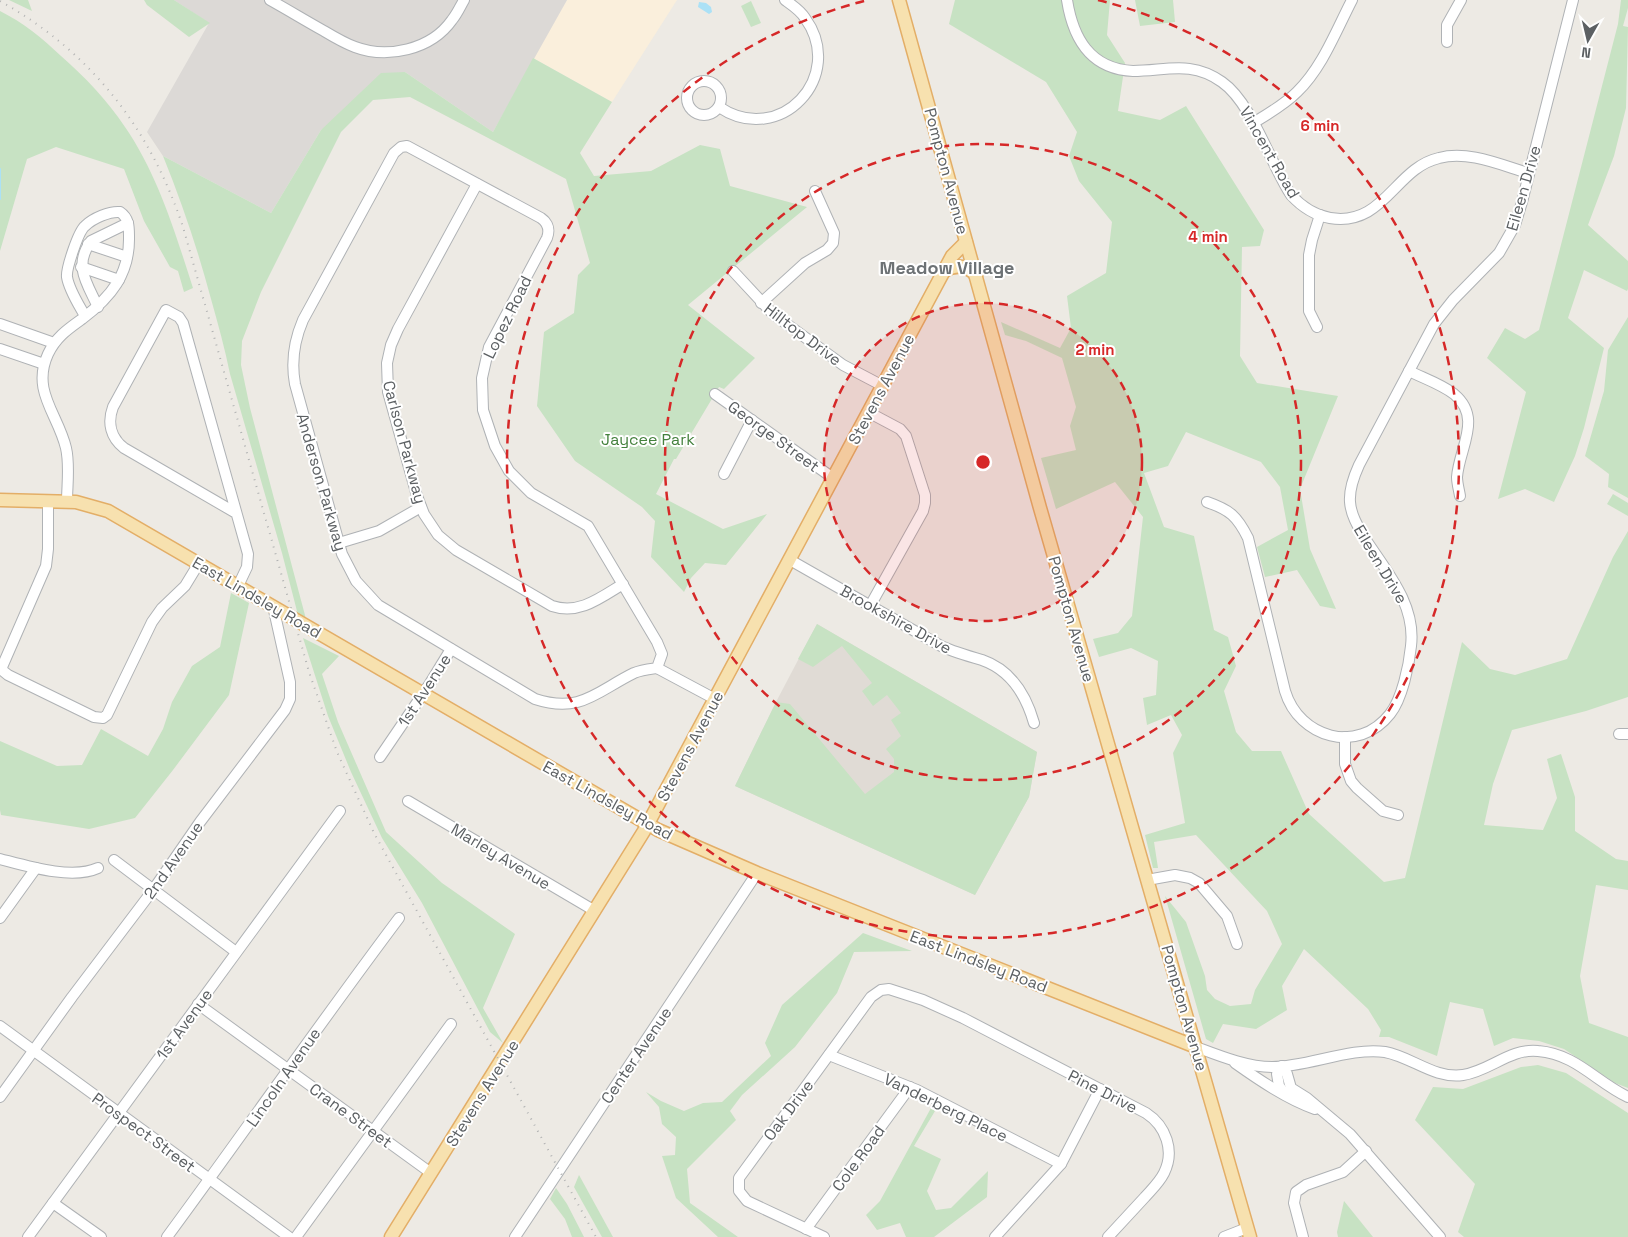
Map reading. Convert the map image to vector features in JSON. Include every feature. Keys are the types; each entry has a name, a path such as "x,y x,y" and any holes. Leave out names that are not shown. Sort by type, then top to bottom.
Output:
{"main road":[{"name":"Pompton Avenue","path":"900,0 1048,536 1248,1232"},
{"name":"Stevens Avenue","path":"391,1237 648,824 952,256 966,242"},
{"path":"944,271 960,266 967,268 976,275"},
{"name":"East Lindsley Road","path":"0,500 67,502 91,506 108,512 648,824 757,873 1196,1047"}],"street":[{"path":"270,0 348,44 367,51 382,52 406,50 429,40 452,20 464,0"},
{"path":"719,106 739,117 766,119 780,115 792,108 806,94 816,69 818,55 816,40 806,18 785,0"},
{"name":"Vincent Road","path":"1067,0 1074,31 1086,49 1097,59 1110,66 1124,70 1184,68 1208,74 1223,82 1235,94 1253,123 1291,195 1301,205 1320,215 1340,219 1366,213 1383,201 1417,167 1438,158 1451,156 1466,157 1528,173"},
{"path":"1253,123 1284,103 1310,78 1352,0"},
{"path":"1447,42 1447,25 1461,0"},
{"name":"Eileen Drive","path":"1208,502 1225,508 1240,524 1248,538 1285,691 1293,710 1300,719 1315,730 1326,735 1344,737 1357,735 1369,731 1380,724 1389,715 1398,699 1410,653 1412,630 1406,605 1398,588 1358,527 1353,515 1350,503 1352,484 1356,471 1432,328 1443,311 1489,264 1505,244 1518,218 1573,0"},
{"name":"Anderson Parkway","path":"477,184 410,147 401,147 395,150 299,329 293,357 295,384 338,543 350,573 370,598 386,611 529,696 556,704 570,704 596,696 636,672 657,668"},
{"name":"Carlson Parkway","path":"477,184 398,329 389,354 388,392 421,507 438,535 456,550 552,606 568,610 580,608 623,584"},
{"name":"Lopez Road","path":"477,184 543,220 547,225 548,232 547,238 493,338 485,357 482,378 483,410 495,446 509,471 523,486 588,526 657,642 662,654 657,668"},
{"path":"761,303 804,263 827,250 833,243 834,233 815,191"},
{"path":"67,502 67,451 45,396 43,383 44,364 54,343 64,332 98,307 108,297 119,280 127,257 129,241 128,223 120,212 111,212 86,224 81,230 67,274 69,283 85,316"},
{"path":"1317,327 1309,310 1309,255 1320,215"},
{"path":"98,307 81,267 88,244 94,238 128,223"},
{"path":"88,244 127,257"},
{"path":"81,267 119,280"},
{"name":"Hilltop Drive","path":"733,271 773,314 843,364 883,386"},
{"path":"236,513 124,448 112,434 110,423 113,407 166,310 179,317 183,323 236,513 248,559 247,567 238,586"},
{"path":"0,324 54,343"},
{"path":"0,349 44,364"},
{"path":"1409,371 1449,390 1465,408 1468,425 1457,477 1460,496"},
{"name":"George Street","path":"715,394 833,478"},
{"path":"868,412 900,429 906,436 926,499 923,510 870,606"},
{"path":"724,474 752,420"},
{"path":"48,501 46,566 2,667 8,675 94,717 103,718 107,715 157,615 186,586 199,563"},
{"path":"338,543 379,531 421,507"},
{"name":"Brookshire Drive","path":"790,560 941,646 982,660 998,668 1012,680 1023,694 1034,724"},
{"name":"2nd Avenue","path":"0,1097 72,997 153,890 200,822 285,710 290,699 290,682 273,606"},
{"name":"1st Avenue","path":"380,757 451,649"},
{"path":"657,668 715,700"},
{"path":"1344,737 1345,764 1351,781 1356,788 1383,811 1398,815"},
{"name":"Marley Avenue","path":"408,801 595,911"},
{"name":"1st Avenue","path":"28,1237 340,811"},
{"path":"0,859 36,868 84,873 98,868"},
{"path":"114,860 236,952"},
{"path":"0,918 36,868"},
{"name":"Center Avenue","path":"514,1237 757,873"},
{"path":"1147,880 1175,875 1190,878 1199,883 1227,916 1236,944"},
{"name":"Lincoln Avenue","path":"167,1237 333,1006 399,918"},
{"name":"Oak Drive","path":"824,1237 747,1201 741,1195 738,1183 740,1174 871,997 878,992 891,989 923,1000"},
{"name":"Pine Drive","path":"923,1000 963,1018 1151,1116 1164,1132 1168,1148 1168,1161 1161,1178 1108,1237"},
{"name":"Crane Street","path":"198,1004 431,1173"},
{"path":"296,1237 451,1024"},
{"name":"Prospect Street","path":"0,1026 289,1237"},
{"path":"1196,1047 1229,1059 1262,1066 1282,1066 1375,1051 1393,1054 1437,1073 1454,1076 1479,1070 1515,1054 1537,1050 1558,1055 1580,1065 1628,1097"},
{"name":"Vanderberg Place","path":"829,1055 910,1087 1061,1164"},
{"path":"1229,1059 1285,1094 1321,1111"},
{"path":"1282,1066 1277,1074 1279,1086 1285,1094"},
{"path":"1282,1066 1287,1074 1291,1088 1307,1098 1342,1126 1440,1237"},
{"name":"Cole Road","path":"806,1229 910,1087"},
{"path":"995,1237 1061,1164 1100,1089"},
{"path":"1303,1237 1294,1203 1296,1192 1306,1185 1343,1172 1366,1152"},
{"path":"53,1203 101,1237"},
{"path":"1224,1237 1248,1232"}],"shaded area":[{"path":"174,0 567,0 493,132 405,72 321,130 271,213 163,156 147,132 209,23"},
{"path":"567,0 677,0 612,102 533,58"},
{"path":"817,624 1037,752 1029,797 975,895 735,786"}],"green space":[{"path":"9,0 28,0 32,11"},
{"path":"144,0 174,0 210,23 189,37 147,5"},
{"path":"955,0 1110,0 1107,35 1125,63 1118,111 1160,120 1186,106 1264,230 1260,246 1242,247 1240,356 1257,383 1338,396 1300,489 1310,549 1336,609 1320,606 1297,570 1265,577 1257,547 1288,530 1280,487 1261,462 1186,432 1168,466 1144,473 1164,527 1194,536 1214,630 1228,637 1236,666 1224,691 1236,732 1252,751 1281,751 1309,814 1384,882 1405,878 1462,642 1490,669 1515,675 1567,659 1613,557 1628,531 1628,697 1586,711 1512,730 1493,784 1484,825 1543,830 1557,798 1547,759 1561,754 1575,797 1575,831 1616,859 1628,861 1628,890 1596,885 1580,976 1589,1023 1628,1037 1628,1088 1615,1083 1564,1049 1539,1041 1513,1038 1494,1046 1483,1009 1450,1002 1437,1056 1389,1037 1379,1037 1381,1030 1368,1009 1304,949 1282,986 1287,1010 1256,1029 1223,1024 1213,1043 1206,1039 1165,896 1186,922 1205,976 1207,990 1215,999 1230,1006 1251,1004 1255,990 1282,944 1267,911 1196,835 1154,842 1158,868 1153,868 1145,835 1185,823 1173,753 1182,735 1171,715 1147,725 1143,698 1156,695 1158,661 1131,648 1099,657 1093,639 1118,633 1132,616 1143,517 1115,482 1056,509 1041,458 1076,450 1070,426 1076,407 1062,358 1026,341 1005,335 1001,322 1060,348 1071,328 1067,296 1106,273 1112,222 1079,181 1069,156 1077,132 1046,82 949,24"},
{"path":"1135,0 1173,0 1175,22 1140,26"},
{"path":"1621,0 1628,0 1628,8 1623,26 1628,27 1626,108 1614,156 1588,225 1628,261 1628,289 1627,291 1584,270 1568,318 1604,348 1575,456 1554,502 1525,489 1498,499 1526,392 1487,358 1505,328 1525,339 1539,330 1618,24"},
{"path":"751,1 761,23 751,27 741,6"},
{"path":"0,11 32,31 70,64 103,98 125,127 137,145 165,205 193,288 184,292 178,271 170,267 144,221 124,169 56,147 27,159 0,251"},
{"name":"Jaycee Park","path":"533,58 612,102 580,153 594,176 651,171 700,145 720,149 730,186 807,207 688,305 755,358 724,389 719,387 676,459 674,459 656,494 723,529 767,514 726,565 705,563 691,578 684,592 651,557 655,521 642,507 575,461 537,406 544,332 574,313 578,275 590,263 566,179 410,97 373,100 341,132 261,292 242,341 241,365 250,408 306,619 298,615 230,374 201,263 163,156 271,213 321,130 381,73 405,72 493,132"},
{"path":"1628,317 1628,498 1608,487 1609,474 1585,456 1604,391 1608,350"},
{"path":"1613,494 1628,503 1628,516 1607,504"},
{"path":"231,593 249,603 229,695 135,818 89,829 1,815 0,741 57,766 82,765 101,729 148,756 163,729 172,702 192,666 220,647"},
{"path":"817,624 1037,752 1029,797 975,895 735,786 776,702 790,704 865,794 894,772 894,759 886,749 901,736 891,720 901,713 887,695 873,706 862,691 872,683 842,646 813,667 798,659"},
{"path":"303,638 339,656 322,674 338,722 386,832 442,883 515,934 483,1008 503,1043 490,1032 422,903 382,838 351,772 328,716"},
{"path":"863,933 912,951 854,952 837,993 795,1047 742,1095 730,1111 736,1120 687,1169 690,1203 738,1237 718,1237 676,1198 662,1156 675,1155 676,1137 662,1124 659,1107 646,1092 684,1111 703,1103 722,1102 771,1056 765,1043 782,1005"},
{"path":"1538,1065 1566,1073 1628,1113 1628,1237 1464,1237 1458,1232 1475,1184 1415,1120 1433,1087 1463,1089 1521,1067"},
{"path":"931,1108 935,1111 914,1146 941,1159 927,1191 936,1210 951,1208 988,1171 987,1197 934,1237 906,1237 900,1223 877,1230 866,1215 880,1201"},
{"path":"579,1175 613,1237 602,1237 574,1187"},
{"path":"556,1188 567,1204 584,1237 572,1237 565,1219 550,1199"},
{"path":"1344,1201 1373,1237 1338,1237 1337,1232"}],"water":[{"path":"699,2 706,3 711,7 712,12 709,14 698,7"}],"waterway":[{"path":"0,169 0,199"}],"railway":[{"path":"0,1 33,21 89,69 135,125 153,157 183,227 309,672 337,752 374,833 596,1237"}],"district":[{"name":"Meadow Village","path":"947,268"}]}
